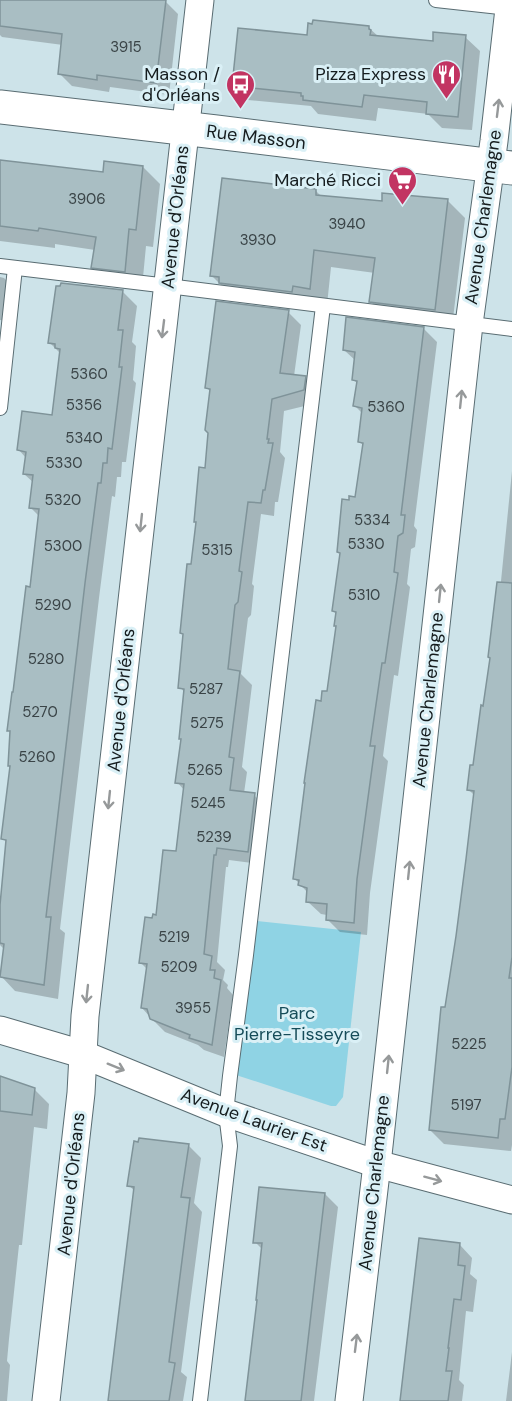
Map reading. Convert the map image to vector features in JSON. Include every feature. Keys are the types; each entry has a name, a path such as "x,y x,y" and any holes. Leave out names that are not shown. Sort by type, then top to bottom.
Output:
{"street":[{"name":"Avenue d'Orléans","path":"46,1401 81,1094 86,1006 200,0"},
{"name":"Avenue Charlemagne","path":"349,1401 469,324 501,167 510,4"},
{"name":"Rue Masson","path":"0,107 501,167"},
{"name":"Avenue Laurier Est","path":"0,1030 82,1054 226,1113 377,1164 512,1200"}],"lane":[{"path":"436,0 510,4"},
{"path":"0,266 512,329"},
{"path":"0,408 15,268"},
{"path":"200,1401 231,1146 226,1113 323,306"}],"green space":[{"name":"Parc Pierre-Tisseyre","path":"257,921 361,932 343,1097 336,1106 236,1075"}],"building":[{"path":"0,0 166,0 156,83 97,75 97,80 58,74 62,34 0,26"},
{"path":"313,20 369,26 370,35 433,41 433,32 466,35 458,117 426,114 427,102 364,95 362,107 303,100 301,93 232,86 238,28 307,35 308,23 312,24"},
{"path":"0,160 103,172 104,161 143,166 136,230 129,229 125,272 91,268 96,237 39,228 38,231 0,226"},
{"path":"222,178 316,189 316,195 382,201 382,193 448,199 435,310 369,302 375,258 314,250 310,289 293,286 292,292 219,283 219,277 210,276"},
{"path":"61,283 123,290 118,330 123,330 119,367 122,367 112,449 108,448 107,463 103,463 101,483 98,483 85,583 46,917 51,917 44,985 0,977 4,944 0,943 0,905 6,840 1,839 10,766 8,766 10,731 7,731 26,586 30,587 39,509 29,508 33,475 23,474 26,452 17,450 22,411 52,415 60,349 55,348 55,344 48,343 56,286 60,286"},
{"path":"216,301 289,310 280,373 306,376 304,390 272,399 267,439 269,439 268,443 273,443 265,490 263,490 261,503 248,502 239,571 242,572 238,602 235,605 228,669 240,671 229,757 234,758 230,790 255,793 248,852 217,848 216,855 214,855 204,954 212,956 210,970 215,970 214,978 221,980 212,1045 189,1038 190,1035 150,1019 147,1009 141,1008 147,964 139,963 145,917 152,918 153,914 156,915 163,850 176,851 184,784 175,783 184,689 178,688 183,634 180,633 187,564 191,564 196,522 194,522 199,467 205,468 208,433 205,430 210,389 205,388"},
{"path":"346,317 424,327 401,515 405,515 403,533 398,536 394,572 398,573 370,746 375,746 357,879 354,923 326,920 327,904 306,902 307,888 298,885 299,880 293,879 316,700 321,701 322,691 327,691 336,626 334,626 336,612 332,611 340,553 337,552 342,499 349,500 349,496 355,497 363,443 358,442 362,408 353,406 357,381 352,380 355,352 343,350"},
{"path":"497,582 512,583 512,957 509,978 512,978 512,1067 505,1119 500,1119 498,1138 429,1130 441,1007 445,1007 456,936 474,791 467,790 470,765 473,765 481,705 483,706"},
{"path":"0,1076 35,1088 32,1115 0,1111"},
{"path":"139,1138 189,1144 181,1197 190,1198 169,1362 175,1363 169,1401 108,1401 134,1187 127,1186 134,1141 138,1142"},
{"path":"259,1187 325,1193 301,1401 245,1401 262,1243 253,1243"},
{"path":"419,1238 460,1243 458,1265 465,1266 461,1300 454,1299 446,1371 452,1371 448,1401 400,1401"}],"place":[{"name":"Pizza Express","path":"447,100"},
{"name":"Masson / d'Orléans","path":"241,110"},
{"name":"Marché Ricci","path":"402,206"}]}
